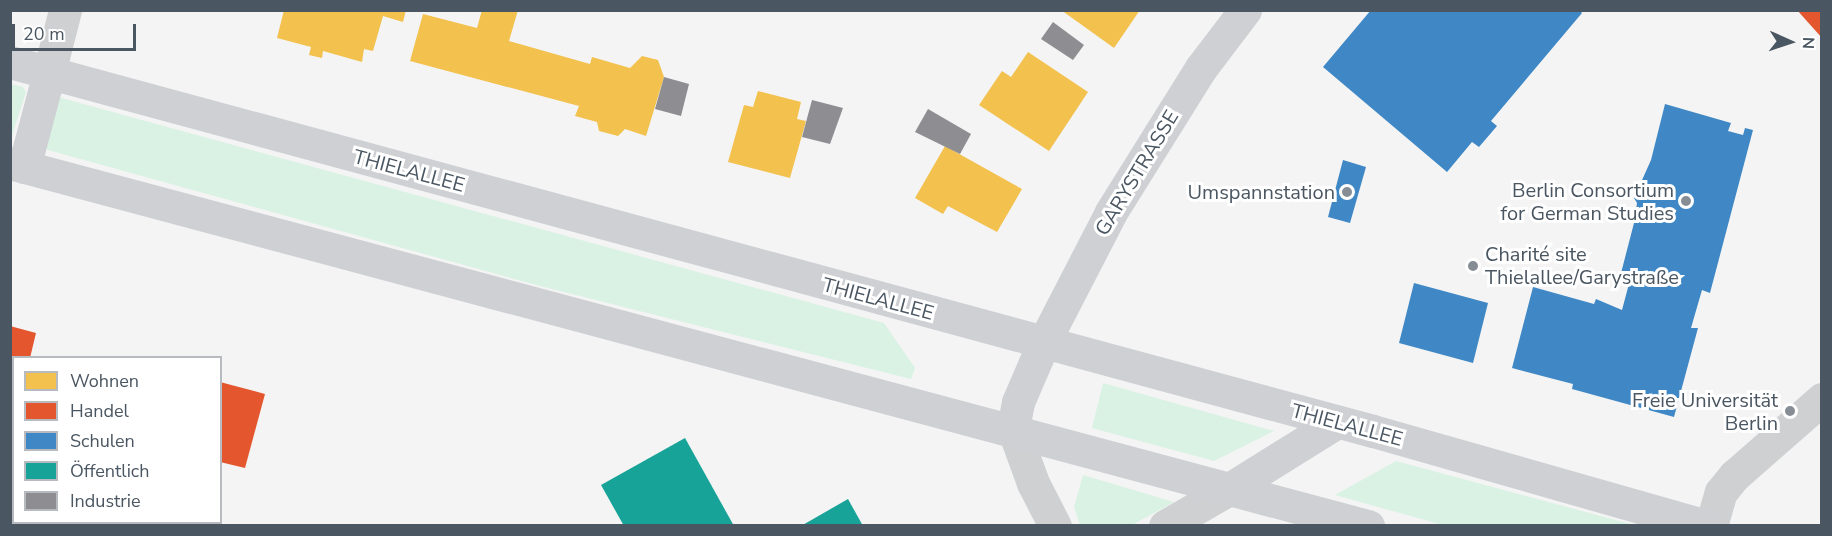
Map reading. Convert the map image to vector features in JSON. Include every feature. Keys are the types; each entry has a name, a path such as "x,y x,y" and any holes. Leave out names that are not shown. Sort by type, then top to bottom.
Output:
{"main road":[{"name":"GARYSTRASSE","path":"1013,428 1018,402 1043,344 1111,212 1201,68 1245,10"},
{"name":"THIELALLEE","path":"10,62 1709,525"},
{"path":"49,73 17,165 1013,428 1368,525"},
{"path":"1231,488 1337,422"}],"street":[{"path":"49,73 65,10"},
{"path":"1709,525 1720,492 1734,476 1821,399"},
{"path":"1013,428 1033,483 1055,525"},
{"path":"1165,525 1231,488"}],"green space":[{"path":"11,84 23,87 26,92 11,139"},
{"path":"58,97 884,323 915,368 911,379 540,286 48,150 44,147"},
{"path":"1103,383 1274,431 1214,461 1092,428"},
{"path":"1396,461 1634,525 1443,525 1335,495"},
{"path":"1083,475 1174,502 1132,525 1080,525 1074,507"}],"building: Wohnen":[{"path":"284,10 406,10 403,22 383,16 373,51 364,49 362,62 323,51 322,58 309,55 311,47 277,38"},
{"path":"482,10 518,10 509,41 590,64 592,57 630,68 642,56 658,60 664,77 646,136 625,129 618,136 599,131 597,122 575,116 579,106 410,61 423,14 477,28"},
{"path":"1061,10 1140,10 1114,48"},
{"path":"1028,52 1088,92 1049,151 979,105 1002,71 1011,77"},
{"path":"758,91 801,102 797,119 806,121 790,178 728,162 744,105 753,107"},
{"path":"945,146 1022,189 997,232 948,206 943,214 915,198"}],"building: Handel":[{"path":"1797,10 1822,10 1822,38"},
{"path":"10,326 36,333 30,356 12,356 12,366"},
{"path":"222,383 265,394 245,468 222,462"}],"building: Schulen":[{"path":"1371,10 1579,10 1582,13 1491,121 1497,126 1479,147 1472,142 1447,172 1323,67"},
{"path":"1665,104 1731,123 1728,131 1743,135 1745,128 1753,130 1710,293 1702,290 1691,328 1698,328 1674,417 1572,389 1573,384 1512,368 1533,287 1594,304 1596,299 1622,310 1630,280 1620,277 1634,223 1637,203 1634,198 1651,160"},
{"name":"Umspannstation","path":"1343,160 1366,167 1350,223 1328,217"},
{"path":"1414,283 1488,303 1473,363 1399,343"}],"building: Öffentlich":[{"path":"685,438 734,526 624,526 601,485"},
{"path":"848,499 863,526 801,526"}],"building: Industrie":[{"path":"1053,22 1084,45 1073,60 1041,39"},
{"path":"664,77 689,84 681,116 655,109"},
{"path":"812,100 843,108 830,144 802,137"},
{"path":"928,109 971,134 960,154 915,132"}],"place":[{"name":"Umspannstation","path":"1347,192"},
{"name":"Berlin Consortium for German Studies","path":"1686,201"},
{"name":"Charité site Thielallee/Garystraße","path":"1473,266"},
{"name":"Freie Universität Berlin","path":"1790,411"}]}
